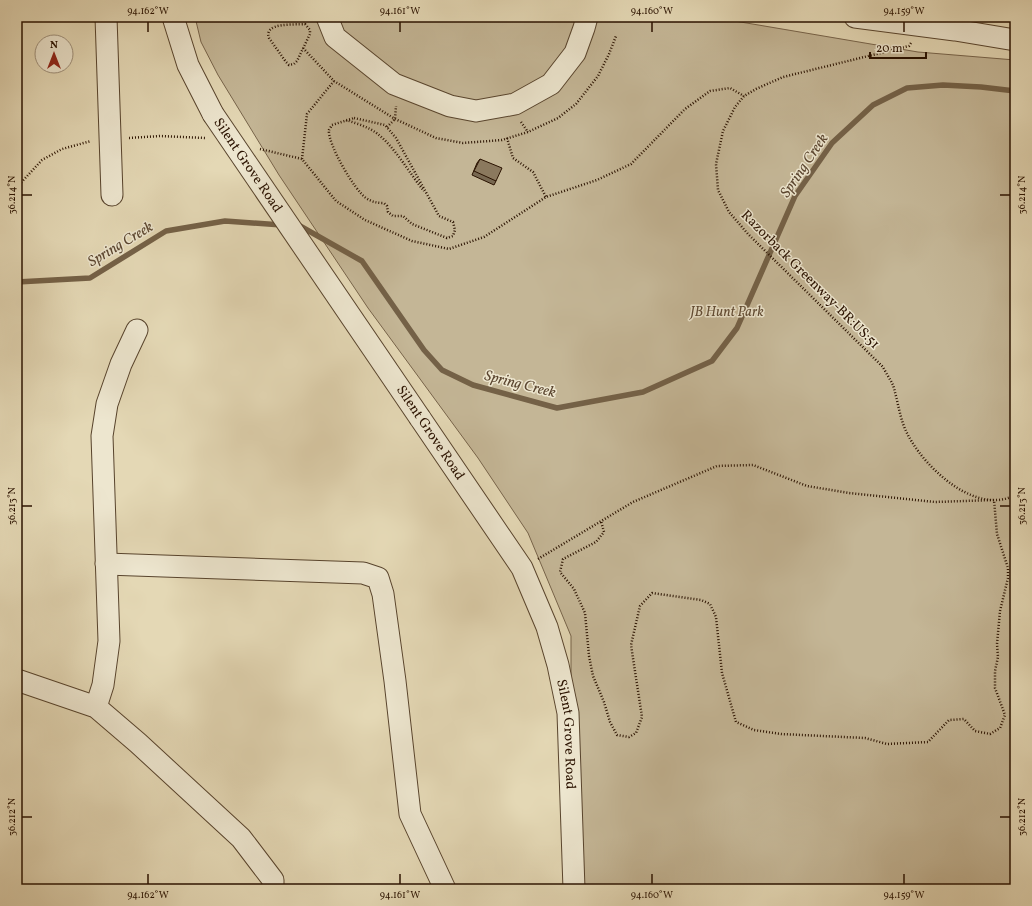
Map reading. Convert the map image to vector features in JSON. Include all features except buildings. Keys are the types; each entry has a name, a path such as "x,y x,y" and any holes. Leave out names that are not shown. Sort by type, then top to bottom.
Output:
{"street":[{"path":"106,17 112,195"},
{"name":"Silent Grove Road","path":"173,17 188,65 213,114 522,568 547,627 558,664 568,713 574,889"},
{"path":"327,17 335,37 394,84 450,106 476,111 515,104 551,84 575,53 587,17"},
{"path":"856,17 955,30 1015,40"},
{"path":"96,708 103,685 109,641 102,436 107,404 121,364 137,330"},
{"path":"106,564 363,573 378,578 383,594 395,681 410,814 445,889"},
{"path":"17,680 96,708 138,743 241,838 273,880 273,889"}],"path":[{"path":"301,24 308,26 310,34 297,61 294,64 289,65 267,35 268,30 271,27 301,24"},
{"name":"Razorback Greenway-BR:US:51","path":"912,42 909,46 783,77 744,96 735,107 723,131 716,164 718,190 729,212 748,234 883,367 892,384 907,434 925,461 948,482 968,494 994,500 1009,498 1015,494"},
{"path":"302,159 307,114 334,81"},
{"path":"260,148 302,159 336,201 366,220 412,241 449,249 484,237 546,197 597,180 631,164 684,108 710,91 730,88 744,96"},
{"path":"354,118 385,125 387,128 396,138 439,216 453,222 455,230 453,236 447,238 412,224 403,216 393,216 388,212 387,206 384,203 376,203 365,197 348,177 330,140 329,130 332,125 354,118"},
{"path":"387,128 395,119"},
{"path":"346,120 375,132 390,146 427,195"},
{"path":"17,188 42,160 62,149 90,142 160,136 209,138"},
{"path":"507,138 513,158 533,172 546,197"},
{"path":"522,568 601,521 633,502 717,466 753,465 808,486 849,493 934,502 994,500 997,534 1008,568 1008,578 1000,611 996,644 998,657 996,688 1005,715 1000,728 990,734 975,731 964,719 949,720 928,742 909,744 887,744 865,738 780,734 754,730 736,722 722,673 716,617 710,604 701,600 652,593 640,606 631,645 642,717 636,733 629,737 617,735 610,722 604,702 593,676 589,656 585,613 574,589 560,572 563,559 596,542 604,532 601,521"}],"green space":[{"name":"JB Hunt Park","path":"195,17 711,17 918,52 1015,60 1015,889 573,889 571,811 571,636 528,533 478,458 368,308 279,175 218,75 201,42"}],"waterway":[{"name":"Spring Creek","path":"296,226 300,226 362,261 424,350 442,370 473,385 557,408 643,392 712,361 737,328 795,196 832,143 873,105 907,88 943,85 1015,91"},
{"name":"Spring Creek","path":"17,282 90,278 166,231 225,221 282,225"}]}
